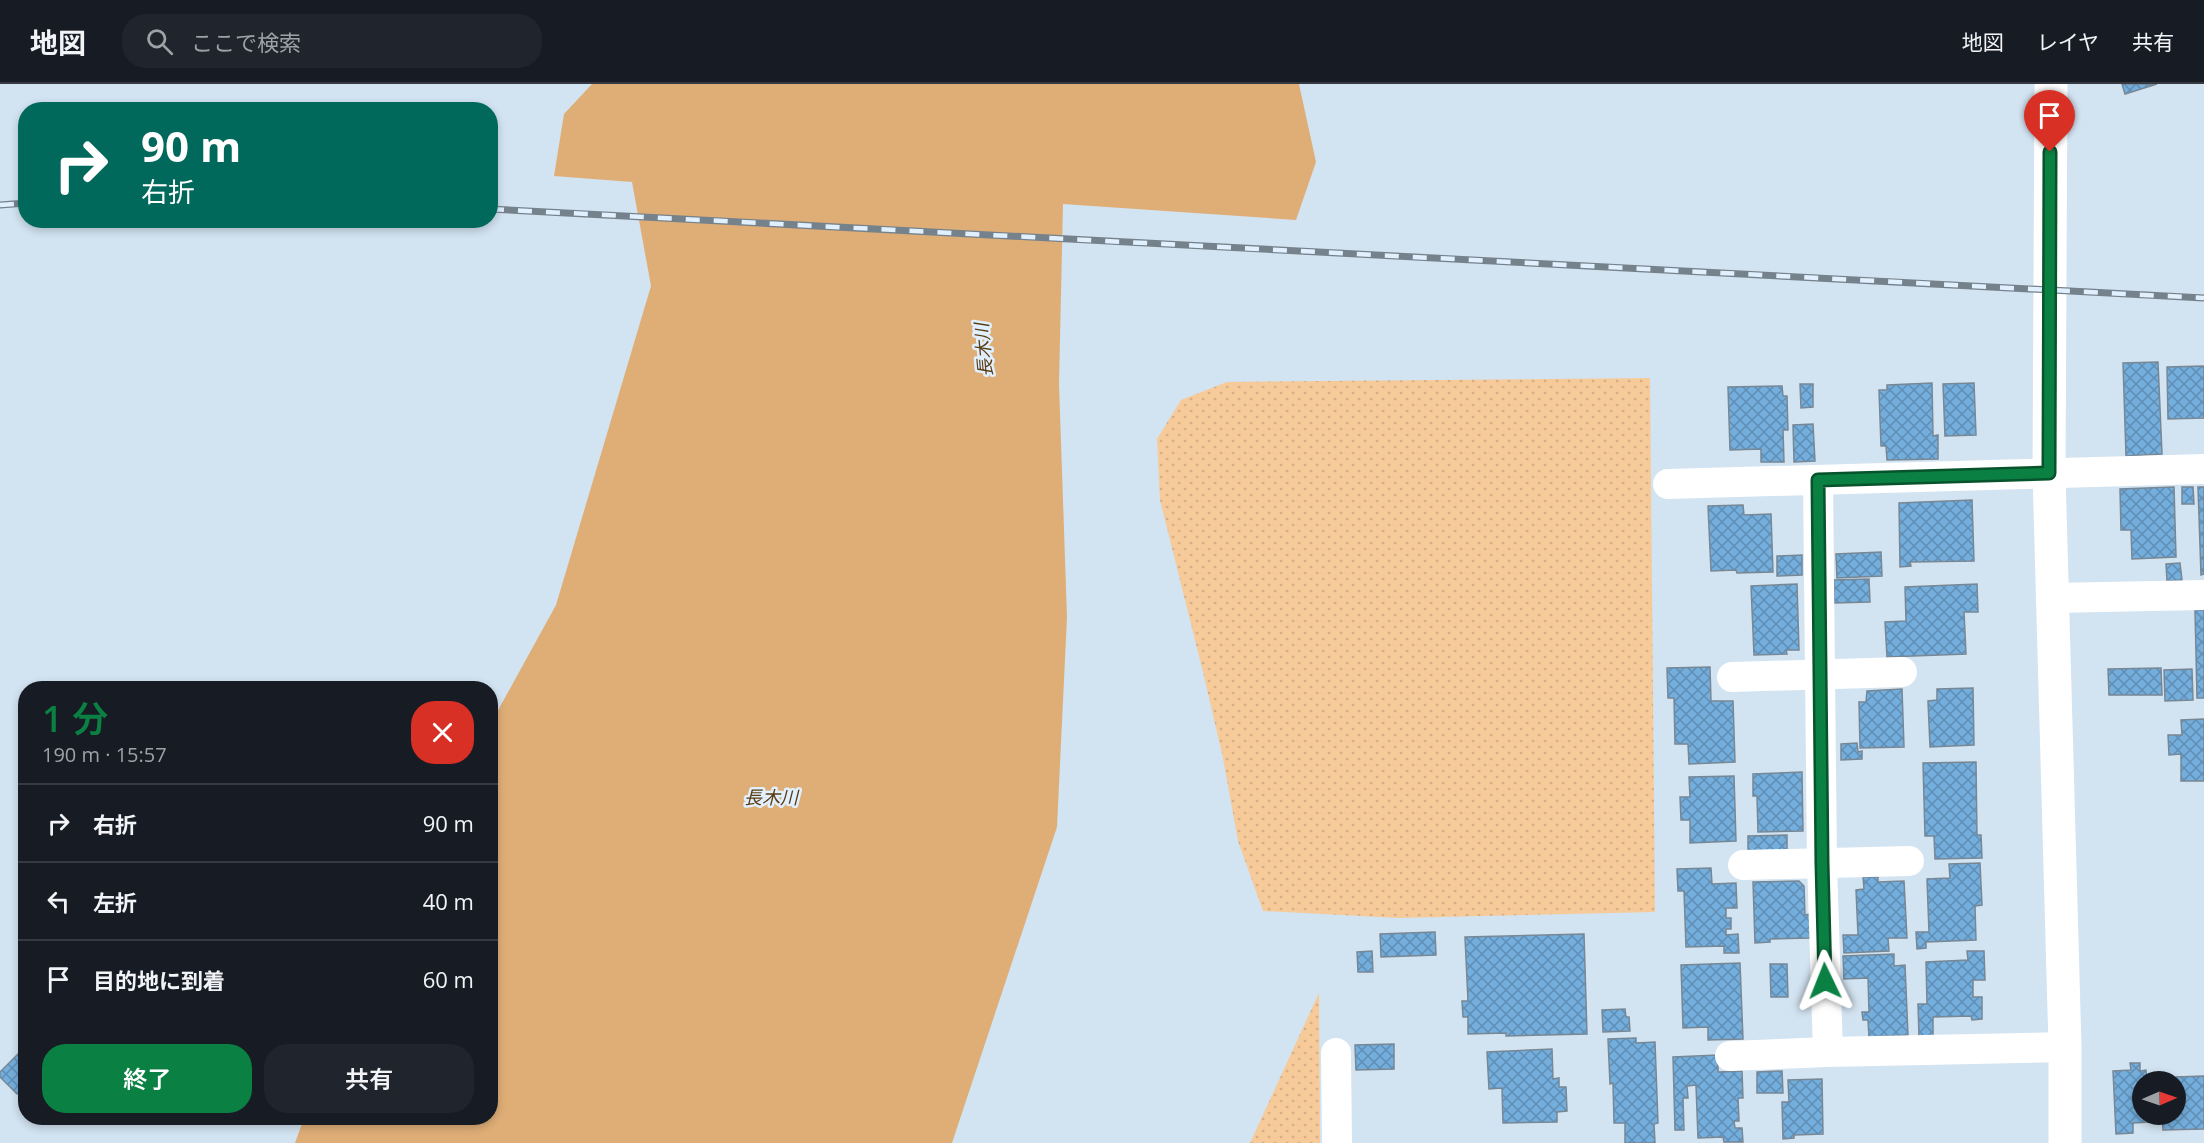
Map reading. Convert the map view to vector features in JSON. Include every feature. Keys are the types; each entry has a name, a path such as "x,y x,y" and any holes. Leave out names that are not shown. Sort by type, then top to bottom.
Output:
{"street":[{"path":"2051,84 2049,473 2065,1047 2065,1143"},
{"path":"1668,484 2204,469"},
{"path":"1818,480 1822,863 1828,1052"},
{"path":"2053,597 2204,595"},
{"path":"1732,677 1902,672"},
{"path":"1743,865 1909,861"},
{"path":"1730,1056 2065,1047"},
{"path":"1336,1053 1337,1143"}],"shaded area":[{"path":"1650,378 1655,912 1399,918 1263,911 1238,841 1223,758 1160,500 1157,439 1181,400 1227,382"},
{"path":"1319,993 1320,1143 1250,1143"}],"water":[{"name":"長木川","path":"592,84 1299,84 1316,162 1296,220 1063,204 1059,384 1067,617 1057,827 952,1143 295,1143 301,1125 498,1125 498,710 556,605 651,286 632,182 554,176 564,114"}],"building":[{"path":"2122,84 2157,84 2125,94"},
{"path":"2158,362 2162,454 2126,456 2123,363"},
{"path":"2204,366 2204,418 2168,419 2167,367"},
{"path":"1932,383 1933,436 1938,435 1938,459 1887,460 1886,446 1881,446 1879,390 1887,390 1887,385"},
{"path":"1974,383 1976,435 1945,436 1943,384"},
{"path":"1800,384 1813,384 1813,407 1801,408"},
{"path":"1782,386 1783,396 1787,396 1788,430 1783,430 1784,462 1761,462 1761,449 1730,450 1728,387"},
{"path":"1813,424 1815,461 1794,462 1793,425"},
{"path":"2174,487 2176,557 2132,559 2131,530 2121,530 2120,489"},
{"path":"2182,487 2193,487 2194,504 2182,504"},
{"path":"2198,487 2204,487 2204,574 2201,575"},
{"path":"1972,500 1974,561 1910,562 1911,566 1900,567 1899,503"},
{"path":"1743,505 1744,515 1771,514 1773,572 1711,571 1708,506"},
{"path":"1881,552 1882,576 1837,578 1836,554"},
{"path":"1802,555 1802,575 1777,576 1777,556"},
{"path":"2180,563 2182,580 2167,581 2166,564"},
{"path":"1869,579 1870,602 1834,603 1834,580"},
{"path":"1797,584 1799,650 1786,650 1787,654 1754,655 1751,586"},
{"path":"1977,584 1978,612 1964,612 1966,654 1887,657 1885,622 1906,621 1905,587"},
{"path":"2195,610 2204,610 2204,698 2197,698"},
{"path":"1710,667 1711,701 1733,701 1735,762 1689,764 1688,744 1675,744 1674,698 1668,698 1667,668"},
{"path":"2161,668 2162,695 2109,695 2108,669"},
{"path":"2192,669 2193,700 2165,701 2164,670"},
{"path":"1973,688 1974,745 1930,747 1928,701 1937,700 1937,689"},
{"path":"1902,689 1904,747 1860,748 1859,702 1866,702 1867,691"},
{"path":"2204,719 2204,781 2181,781 2181,754 2169,755 2168,735 2182,735 2181,720"},
{"path":"1857,743 1858,752 1862,751 1862,759 1841,760 1841,744"},
{"path":"1976,762 1977,835 1981,835 1982,858 1935,859 1934,836 1925,836 1923,763"},
{"path":"1802,772 1803,831 1758,832 1757,796 1753,796 1753,774"},
{"path":"1734,776 1736,841 1690,843 1690,820 1681,820 1680,797 1690,797 1689,777"},
{"path":"1787,835 1787,851 1748,852 1748,836"},
{"path":"1980,863 1982,905 1975,906 1976,940 1926,942 1926,948 1917,949 1916,932 1929,932 1927,879 1950,878 1949,864"},
{"path":"1711,868 1712,884 1736,883 1737,908 1726,908 1726,918 1731,918 1731,929 1726,929 1726,935 1738,934 1739,953 1724,953 1724,946 1686,947 1684,891 1678,891 1677,869"},
{"path":"1863,877 1878,877 1878,882 1904,881 1907,938 1888,938 1889,951 1844,953 1843,935 1858,935 1856,890 1864,889"},
{"path":"1799,881 1804,886 1805,915 1810,914 1810,938 1770,939 1770,942 1755,943 1753,882"},
{"path":"1435,932 1436,955 1381,957 1380,934"},
{"path":"1584,934 1587,1034 1506,1036 1506,1033 1468,1034 1468,1017 1463,1017 1462,1001 1468,1001 1465,937"},
{"path":"1372,951 1373,972 1358,972 1357,952"},
{"path":"1967,951 1984,951 1985,980 1973,980 1973,997 1982,997 1982,1019 1972,1020 1971,1016 1933,1017 1933,1036 1919,1036 1918,1004 1927,1004 1926,962 1968,960"},
{"path":"1894,954 1894,966 1905,965 1908,1035 1869,1037 1868,1020 1863,1020 1862,1012 1869,1012 1868,978 1844,979 1843,956"},
{"path":"1740,963 1743,1039 1708,1040 1708,1027 1683,1028 1681,965"},
{"path":"1770,964 1787,964 1788,997 1771,997"},
{"path":"1625,1009 1626,1017 1629,1017 1630,1031 1603,1032 1602,1010"},
{"path":"1636,1038 1636,1043 1655,1042 1658,1123 1654,1124 1655,1143 1625,1143 1625,1123 1614,1123 1613,1083 1610,1084 1608,1039"},
{"path":"1394,1044 1394,1069 1356,1070 1355,1045"},
{"path":"1552,1049 1553,1079 1559,1078 1559,1087 1566,1087 1567,1111 1557,1112 1557,1122 1503,1123 1502,1088 1489,1089 1487,1052"},
{"path":"18,1054 17,1094 0,1077 0,1072"},
{"path":"1718,1055 1718,1072 1742,1071 1743,1098 1738,1098 1739,1121 1734,1121 1735,1128 1742,1128 1743,1142 1724,1142 1723,1137 1698,1138 1696,1085 1687,1086 1688,1098 1683,1098 1684,1130 1675,1130 1673,1057"},
{"path":"2130,1063 2140,1063 2140,1071 2132,1071 2133,1133 2116,1134 2113,1071 2131,1070"},
{"path":"1782,1071 1783,1093 1757,1093 1757,1072"},
{"path":"2204,1076 2204,1129 2163,1130 2163,1125 2186,1125 2186,1077"},
{"path":"1822,1079 1823,1134 1794,1135 1794,1138 1783,1139 1782,1102 1789,1102 1788,1080"}],"railway":[{"path":"0,205 18,204"},
{"path":"498,209 2204,298"}],"route":[{"path":"1825,981 1818,480 2049,473 2050,152"}]}
